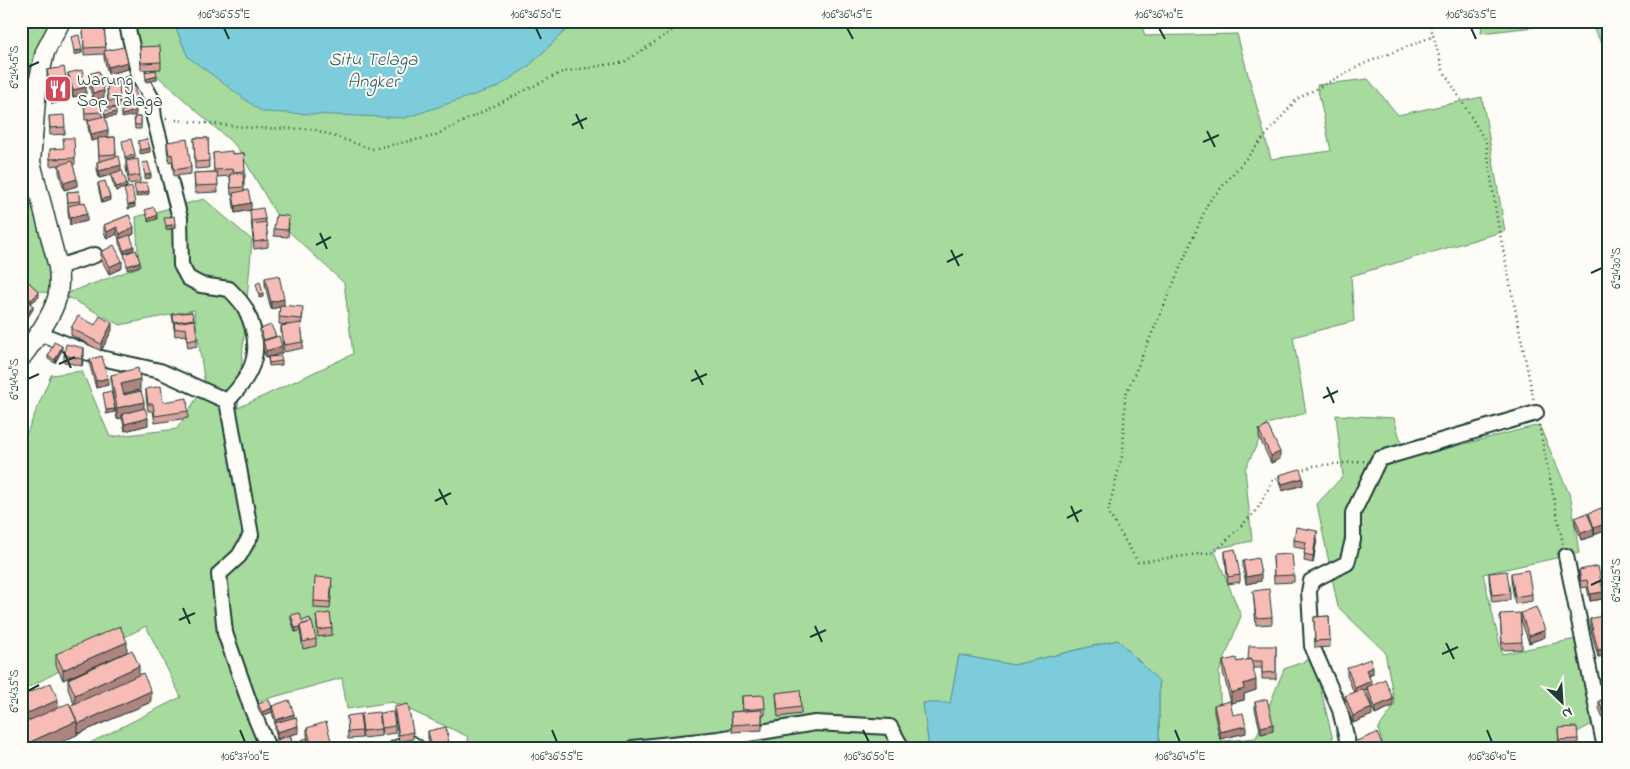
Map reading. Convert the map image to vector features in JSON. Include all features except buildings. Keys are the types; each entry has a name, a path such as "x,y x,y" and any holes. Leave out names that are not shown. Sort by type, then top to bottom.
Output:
{"street":[{"path":"21,358 39,333 57,300 59,284 58,267 31,162 37,88 45,52 61,21"},
{"path":"126,21 139,76 152,99 154,118 180,218 181,265 188,278 201,285 230,289 246,309 256,338 254,365 241,388 228,401"},
{"path":"58,267 95,254"},
{"path":"39,333 101,358 160,370 228,401"},
{"path":"228,401 251,535 239,556 219,574 225,633 251,707 268,748"},
{"path":"1349,748 1340,710 1312,646 1308,592 1311,581 1347,563 1353,540 1353,513 1379,459 1536,413"},
{"path":"1566,556 1605,748"},
{"path":"633,748 718,739 815,723 890,727 902,748"},
{"path":"396,748 412,743 418,748"}],"path":[{"path":"154,118 254,128 313,129 372,149 434,136 562,72 624,62 686,21"},
{"path":"1429,21 1443,70 1486,142 1497,219 1566,556"},
{"path":"1289,475 1273,480 1257,510 1215,552 1138,562 1108,512 1123,452 1125,396 1208,203 1297,99 1362,64 1434,36"},
{"path":"1297,472 1314,466 1379,459"}],"green space":[{"path":"21,21 55,21 32,161 65,294 139,267 136,217 204,199 252,240 238,408 353,354 344,283 283,226 237,147 144,64 132,21 173,21 188,57 529,66 575,21 1140,21 1145,36 1237,34 1271,159 1331,151 1317,85 1368,79 1398,115 1482,97 1505,231 1351,276 1354,321 1293,337 1306,413 1267,424 1245,469 1252,541 1214,549 1241,616 1219,673 1222,741 1256,738 1284,669 1313,658 1335,748 1159,748 1159,681 1118,640 1014,665 959,655 950,704 923,703 929,748 470,748 467,736 392,702 347,709 342,678 252,703 264,748 80,748 181,697 146,626 21,691 21,639 23,638 21,635 21,447 51,375 82,371 110,437 177,429 205,385 194,310 120,325 64,295 21,289"},
{"path":"1482,21 1588,21 1481,33"},
{"path":"1589,21 1609,21 1609,56"},
{"path":"1336,415 1394,418 1406,459 1539,425 1571,498 1579,553 1483,574 1502,654 1581,638 1596,722 1547,748 1384,748 1378,729 1395,705 1385,652 1338,607 1317,504 1343,476"}],"water":[{"name":"Situ Telaga Angker","path":"173,21 575,21 529,66 498,87 405,118 262,112 188,57"},
{"path":"1118,640 1159,681 1159,748 929,748 923,703 950,703 959,655 1014,665"}],"place":[{"name":"Warung Sop Talaga","path":"58,89"}]}
